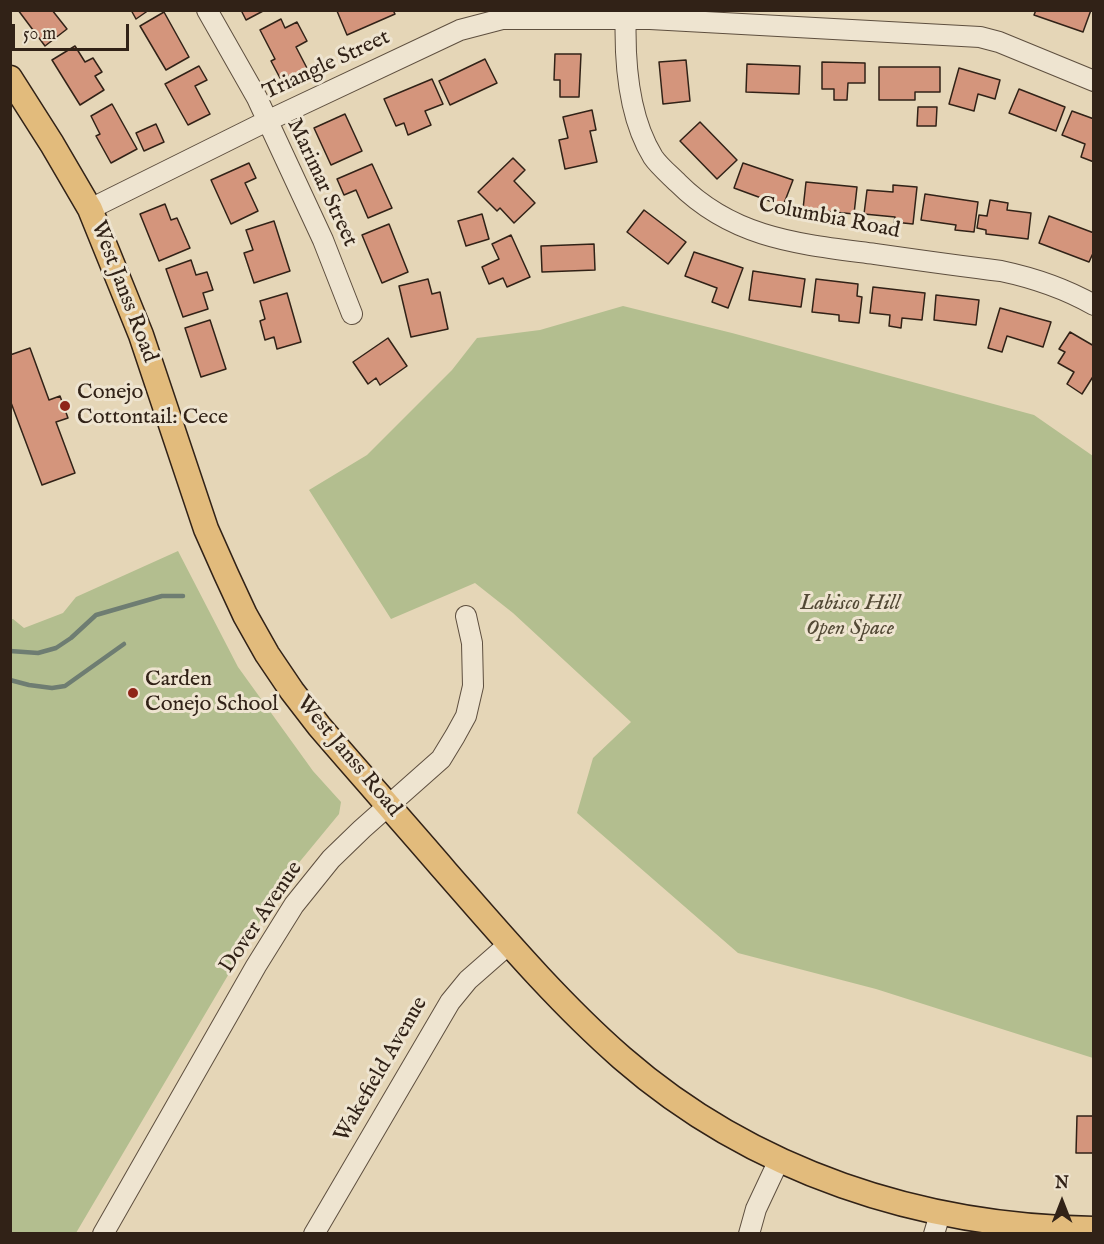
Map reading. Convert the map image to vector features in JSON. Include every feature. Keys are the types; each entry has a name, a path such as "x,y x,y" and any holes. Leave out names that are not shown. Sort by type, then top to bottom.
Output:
{"main road":[{"name":"West Janss Road","path":"10,78 90,209 141,335 206,529 245,615 292,691 319,726 509,944 584,1023 623,1059 720,1129 779,1160 937,1224 1094,1229"}],"street":[{"name":"Marimar Street","path":"207,10 257,98 323,240 352,314"},
{"name":"Triangle Street","path":"90,209 267,121 460,30 502,19 626,14 980,37 999,42 1094,81"},
{"name":"Columbia Road","path":"626,14 627,70 633,109 643,135 653,158 691,196 711,211 736,225 779,239 1001,271 1028,277 1065,289 1094,305"},
{"name":"Dover Avenue","path":"103,1233 256,966 294,905 331,859 362,828 441,759 466,716 473,687 472,643 466,616"},
{"name":"Wakefield Avenue","path":"314,1233 450,1002 468,980 509,944"},
{"path":"749,1233 756,1209 779,1160"}],"green space":[{"name":"Labisco Hill Open Space","path":"623,306 732,333 1034,415 1093,456 1093,1058 876,989 738,953 577,813 593,758 631,722 513,613 475,583 391,619 309,490 367,455 452,370 477,338 540,330"},
{"name":"Carden Conejo School","path":"178,551 238,667 313,771 341,802 339,814 283,882 76,1233 11,1233 11,619 24,628 63,613 76,597"}],"building":[{"path":"18,10 52,10 67,29 45,46"},
{"path":"131,10 149,10 136,19"},
{"path":"241,10 265,10 246,20"},
{"path":"393,10 395,14 347,35 337,11"},
{"path":"1036,10 1091,10 1083,32 1034,15"},
{"path":"164,12 189,57 166,70 140,26"},
{"path":"281,19 285,28 297,22 307,41 296,47 309,72 291,82 287,74 280,78 271,61 275,59 260,30"},
{"path":"75,46 85,62 93,58 102,72 95,76 104,90 80,105 52,60"},
{"path":"555,54 581,54 579,97 560,97 560,80 554,80"},
{"path":"485,59 497,83 450,105 439,81"},
{"path":"686,60 690,101 663,104 659,62"},
{"path":"822,62 865,63 865,83 848,83 847,100 834,100 834,89 822,89"},
{"path":"747,64 800,66 799,94 746,92"},
{"path":"199,66 207,80 195,86 210,114 188,125 165,84"},
{"path":"879,67 940,67 940,92 915,92 915,100 879,100"},
{"path":"959,68 1000,80 995,99 978,94 974,111 949,104"},
{"path":"432,79 443,104 425,111 431,125 408,135 404,123 396,126 384,99"},
{"path":"1019,89 1065,107 1056,131 1009,113"},
{"path":"112,104 137,149 111,163 96,136 100,134 91,116"},
{"path":"918,107 937,107 936,126 917,126"},
{"path":"592,110 596,130 590,131 597,162 565,169 559,140 568,138 563,117"},
{"path":"1072,111 1094,119 1094,162 1081,157 1085,144 1062,135"},
{"path":"345,114 362,151 331,165 314,128"},
{"path":"700,122 737,160 717,179 680,141"},
{"path":"156,124 164,142 144,151 136,133"},
{"path":"513,158 525,170 514,181 535,203 514,223 500,208 497,211 478,192"},
{"path":"249,163 256,178 245,183 258,211 231,224 211,180"},
{"path":"743,163 793,180 783,206 734,188"},
{"path":"372,164 392,208 368,218 356,190 344,195 337,179"},
{"path":"806,182 857,187 854,214 803,209"},
{"path":"893,185 917,187 913,224 894,222 895,217 864,214 867,190 893,192"},
{"path":"925,194 978,202 974,232 955,230 956,225 921,220"},
{"path":"990,200 1008,203 1007,210 1031,213 1028,239 986,234 986,230 977,228 979,215 987,216"},
{"path":"165,204 171,220 177,218 190,248 159,261 140,214"},
{"path":"644,210 686,242 668,264 627,232"},
{"path":"482,214 489,239 466,246 458,221"},
{"path":"1049,216 1094,233 1094,251 1089,262 1039,243"},
{"path":"274,221 290,271 254,283 244,253 253,250 246,230"},
{"path":"389,224 408,272 382,283 362,235"},
{"path":"511,235 530,277 507,287 503,278 489,284 482,267 499,259 492,244"},
{"path":"594,244 595,270 542,272 541,246"},
{"path":"694,252 743,268 728,308 712,302 717,288 685,276"},
{"path":"191,260 196,275 207,272 213,290 203,293 208,309 183,317 166,269"},
{"path":"753,271 805,279 801,307 749,300"},
{"path":"428,279 432,294 440,292 448,329 411,337 399,286"},
{"path":"816,279 858,284 857,296 862,297 859,323 839,321 839,315 812,312"},
{"path":"873,287 925,293 922,320 902,318 901,328 889,326 890,315 870,313"},
{"path":"287,293 301,342 277,349 274,337 265,340 260,321 265,319 260,301"},
{"path":"936,295 979,300 976,325 934,320"},
{"path":"1000,308 1051,322 1043,347 1007,336 1002,352 988,348"},
{"path":"210,320 226,369 201,377 185,328"},
{"path":"1070,332 1094,346 1094,375 1082,394 1067,384 1074,372 1058,363 1065,352 1059,349"},
{"path":"388,338 407,366 380,385 376,378 368,384 353,362"},
{"path":"30,348 49,400 60,396 68,418 56,422 75,473 42,485 10,400 10,355"},
{"path":"1077,1116 1094,1116 1094,1153 1076,1153"}],"waterway":[{"path":"10,651 38,653 56,648 71,638 96,615 162,596 183,596"},
{"path":"10,680 52,688 65,686 124,644"}],"place":[{"name":"Conejo Cottontail: Cece","path":"65,406"},
{"name":"Carden Conejo School","path":"133,693"}]}
